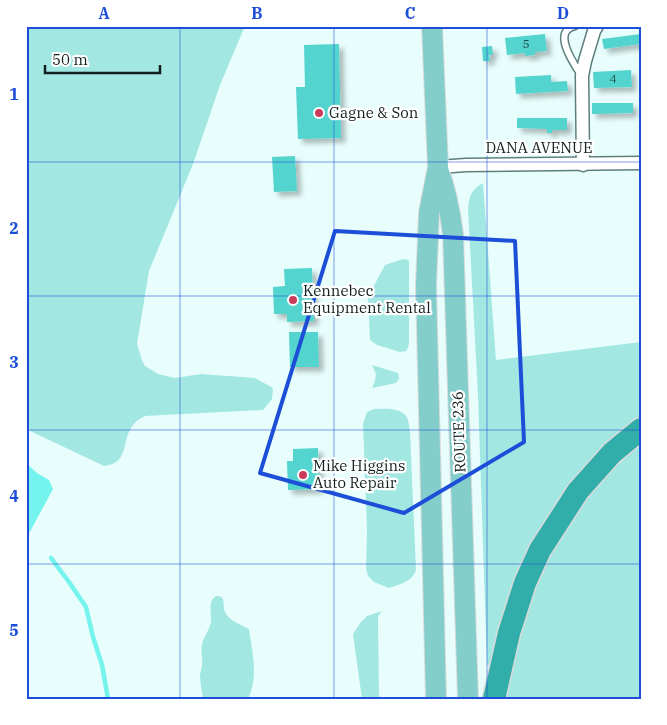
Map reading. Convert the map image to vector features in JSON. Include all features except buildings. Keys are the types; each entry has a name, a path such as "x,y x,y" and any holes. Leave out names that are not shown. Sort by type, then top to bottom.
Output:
{"highway":[{"path":"494,699 512,624 524,584 540,550 578,491 612,453 641,429"}],"main road":[{"name":"ROUTE 236","path":"432,26 438,167 429,213 426,286 436,699"},
{"name":"ROUTE 236","path":"438,167 446,189 453,234 468,699"}],"street":[{"path":"583,164 582,76 585,60 597,26"},
{"name":"DANA AVENUE","path":"438,167 641,163"}],"lane":[{"path":"575,26 567,30 565,42 571,60 582,76"}],"highlighted area":[{"path":"335,231 515,241 524,442 404,513 260,473"}],"shaded area":[{"path":"26,26 245,26 220,85 193,164 149,271 137,344 145,366 158,374 175,378 201,374 255,378 273,388 272,399 263,410 145,416 132,427 120,458 113,464 104,466 26,429"},
{"path":"483,183 496,360 641,342 641,420 599,455 493,665 487,665 478,395 468,208 472,193"},
{"path":"403,259 409,261 409,343 406,351 400,352 377,345 370,340 368,297 385,265"},
{"path":"372,365 398,373 399,379 396,383 372,388 376,374"},
{"path":"374,409 391,409 403,413 408,419 410,432 416,570 409,580 389,588 374,582 368,576 366,568 367,530 363,424 367,412"},
{"path":"641,443 641,699 505,699 522,624 548,557 575,513 608,474"},
{"path":"26,463 37,473 49,480 53,489 26,539"},
{"path":"216,596 222,597 225,612 229,618 249,629 254,673 248,699 203,699 200,675 202,646 211,622 210,608 213,598"},
{"path":"382,611 378,616 380,699 362,699 353,634 367,616"}],"waterway":[{"path":"51,558 86,607 102,665 108,699"}],"place":[{"name":"Gagne & Son","path":"319,113"},
{"name":"Kennebec Equipment Rental","path":"293,300"},
{"name":"Mike Higgins Auto Repair","path":"303,475"}]}
